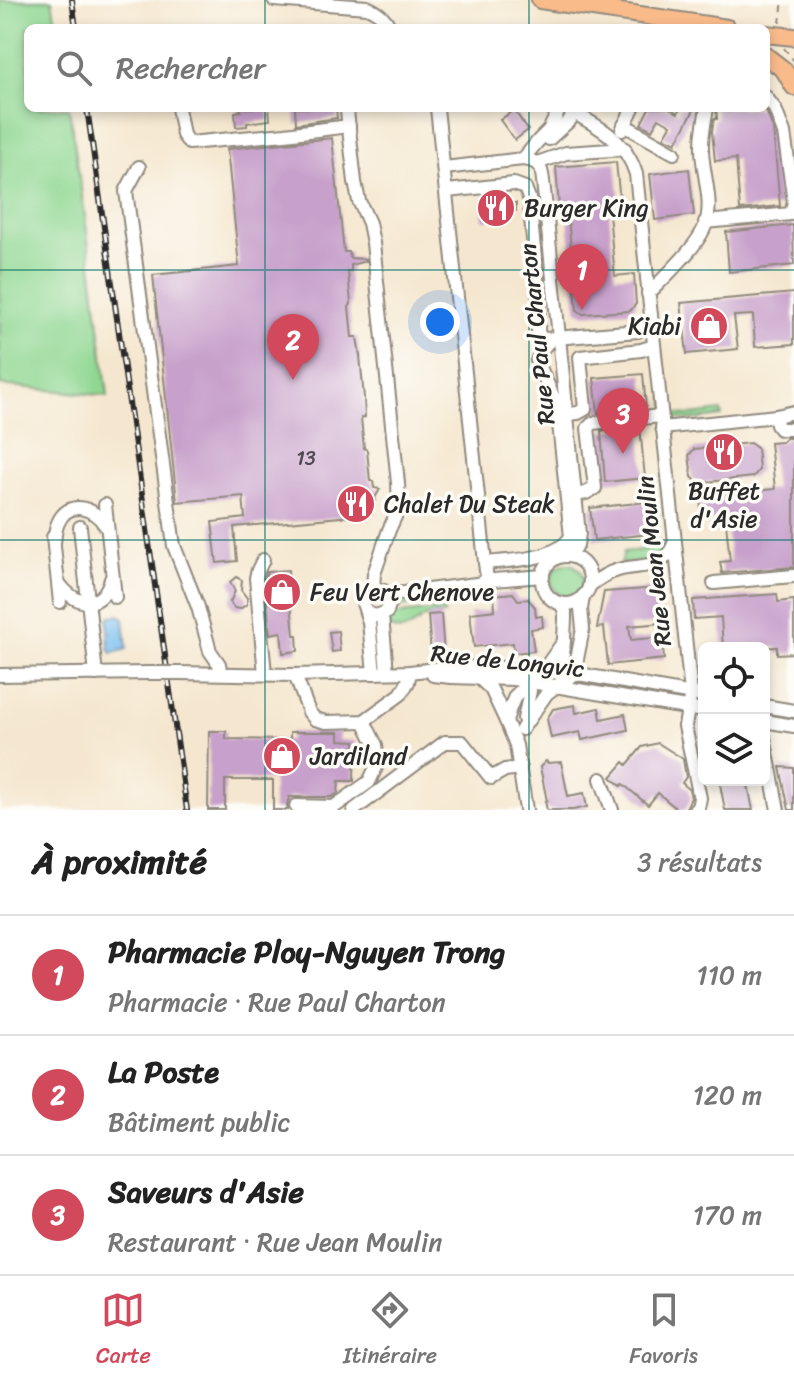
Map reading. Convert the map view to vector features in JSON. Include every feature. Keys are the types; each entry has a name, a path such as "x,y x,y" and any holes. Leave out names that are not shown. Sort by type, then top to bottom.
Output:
{"main road":[{"path":"540,0 698,24"},
{"path":"677,21 689,24"},
{"path":"770,34 794,37"},
{"path":"770,59 784,70 794,87"}],"street":[{"path":"274,0 367,7 378,12 388,24"},
{"path":"705,222 791,214 794,202 784,133 770,102"},
{"path":"179,112 183,135 189,143 349,126"},
{"path":"347,112 359,201 369,223 373,243 398,483 399,508 374,574 373,589"},
{"path":"437,112 487,581"},
{"path":"531,161 570,120 567,112"},
{"path":"570,112 605,130 621,145"},
{"path":"621,145 624,125 631,112"},
{"path":"648,294 694,243 705,226 708,214 702,146 706,112"},
{"path":"624,125 674,153"},
{"path":"444,168 531,161 621,145"},
{"name":"Rue Jean Moulin","path":"621,145 633,164 638,187 674,544 697,694 688,708 685,726 700,798 695,810"},
{"name":"Rue Paul Charton","path":"531,161 542,173 561,338 579,540 568,556"},
{"path":"139,167 126,191 174,546 198,607 210,651 221,673"},
{"path":"447,191 514,184 525,188 529,198 540,337 638,331 654,346 580,357"},
{"path":"485,563 539,557 566,545 571,537 557,405 537,361 531,332 532,298 537,289"},
{"path":"638,331 651,315"},
{"path":"561,338 580,357 585,409 567,414"},
{"path":"537,361 542,349 561,338"},
{"path":"575,495 595,488 588,428 593,423 776,416 794,412"},
{"path":"776,416 780,429 794,429"},
{"path":"105,505 115,597"},
{"path":"60,602 53,536 59,520 72,509 84,508 95,512 107,528"},
{"path":"80,527 96,674"},
{"path":"522,729 547,693 566,681 583,629 581,609 586,591 589,572 581,561 568,556 554,559 545,569 545,590 561,603 573,602 586,591 607,574 659,563 668,557 674,544"},
{"path":"263,560 256,578 265,674"},
{"path":"58,582 69,596 88,601 102,596 112,575"},
{"path":"388,595 515,577 543,576"},
{"path":"714,583 794,576"},
{"path":"367,613 382,616 387,612 390,607 388,595 373,589 367,592 363,603 381,672"},
{"path":"561,603 565,612 566,681"},
{"path":"381,672 382,616"},
{"path":"506,721 526,675 542,670 564,641"},
{"name":"Rue de Longvic","path":"410,672 451,667 697,694"},
{"name":"Rue de Longvic","path":"542,670 566,681 698,710"},
{"path":"0,675 410,672 405,689 364,721 326,722 315,719 309,712 295,675"},
{"name":"Rue de Longvic","path":"410,672 451,677 526,675"},
{"path":"516,745 528,701 526,675"},
{"path":"478,677 491,689 516,745 526,810"},
{"path":"770,707 794,711"},
{"path":"296,806 334,807 369,782 378,763 376,745 364,721"},
{"path":"770,723 794,726"},
{"path":"354,810 445,742 462,742 491,778 505,770 520,768"},
{"path":"770,768 778,810"},
{"path":"601,779 612,810"}],"green space":[{"path":"0,0 52,0 56,24 24,24 24,112 70,112 108,396 0,385"},
{"path":"664,389 667,389 668,405 673,412 686,415 721,411 722,416 686,420 674,418 667,410"},
{"path":"664,544 666,549 658,558 621,564 624,552 660,548"},
{"path":"567,564 578,569 583,580 578,591 567,596 556,591 551,580 556,569"},
{"path":"444,593 444,597 431,603 399,607 396,603 397,599"},
{"path":"444,609 444,614 425,617 406,630 388,626 391,615"}],"water":[{"path":"119,615 124,618 127,649 112,653 109,649 108,619"}],"building":[{"path":"235,112 269,112 270,120 236,127"},
{"path":"295,112 336,112 337,118 296,124"},
{"path":"515,112 528,130 515,140 500,120"},
{"path":"647,112 693,112 676,143 664,137 671,125 659,118 652,130 641,124"},
{"path":"716,112 767,113 773,129 780,206 740,210 736,159 715,161 712,131 714,119 717,119"},
{"path":"332,138 344,252 349,252 350,258 366,259 351,265 348,272 349,307 352,337 357,337 360,356 364,448 367,450 370,481 373,481 374,488 380,489 376,501 370,502 372,514 234,527 237,561 217,563 212,522 245,518 243,496 177,502 153,275 239,266 227,149"},
{"path":"616,162 620,202 608,203 615,276 634,274 636,304 630,311 583,314 577,310 567,207 559,208 556,167"},
{"path":"689,169 694,215 655,220 650,174"},
{"name":"Burger King","path":"508,198 509,203 516,203 516,211 509,212 510,218 483,220 482,202"},
{"path":"793,225 794,265 729,272 726,232"},
{"path":"794,293 794,344 755,347 753,315 734,316 738,349 687,354 681,303"},
{"path":"643,374 646,408 598,413 594,378"},
{"path":"640,427 645,478 605,482 601,431"},
{"path":"786,438 794,438 794,567 722,573 720,562 730,561 726,523 717,524 701,510 700,496 775,489 770,443 782,442"},
{"path":"750,443 757,448 759,470 753,477 698,483 692,477 689,455 694,449"},
{"path":"657,501 660,533 594,540 590,508"},
{"path":"288,570 298,651 283,653 281,632 270,634 265,579 267,572"},
{"path":"236,577 242,580 241,590 247,598 247,604 240,609 234,608 230,602 235,591 230,582"},
{"path":"658,588 663,623 629,626 631,640 662,637 664,659 608,665 604,627 597,628 604,592"},
{"path":"513,593 518,600 528,599 535,607 536,617 542,616 543,627 531,629 534,651 514,653 513,643 474,647 470,613 495,610 494,595"},
{"path":"777,594 778,602 794,600 794,653 777,654 777,647 770,647 770,642 723,642 721,617 694,619 693,600"},
{"path":"441,614 444,653 431,654 428,615"},
{"path":"338,631 340,651 332,652 329,632"},
{"path":"575,705 576,713 599,708 601,719 625,714 628,730 582,740 580,732 551,738 547,719 553,709"},
{"name":"Jardiland","path":"209,731 226,731 226,739 290,740 290,732 339,732 339,740 355,741 354,781 339,781 338,793 332,797 289,797 288,810 273,810 273,780 225,780 225,810 208,810"},
{"path":"658,743 683,759 686,777 682,783 689,789 691,798 685,810 678,810 658,793 648,805 611,777 624,762 627,765 642,747"},
{"path":"546,761 561,762 568,796 584,793 587,807 547,810 540,767"},
{"path":"780,767 794,768 794,810 789,810"},
{"path":"720,786 748,786 753,810 725,810"}],"railway":[{"path":"72,0 75,24"},
{"path":"88,112 187,810"}],"place":[{"name":"Burger King","path":"496,208"},
{"name":"Pharmacie Ploy-Nguyen Trong","path":"582,310"},
{"name":"Kiabi","path":"709,326"},
{"name":"La Poste","path":"293,380"},
{"name":"Buffet d'Asie","path":"724,452"},
{"name":"Saveurs d'Asie","path":"623,454"},
{"name":"Chalet Du Steak","path":"356,504"},
{"name":"Feu Vert Chenove","path":"282,592"},
{"name":"Jardiland","path":"282,756"}]}
